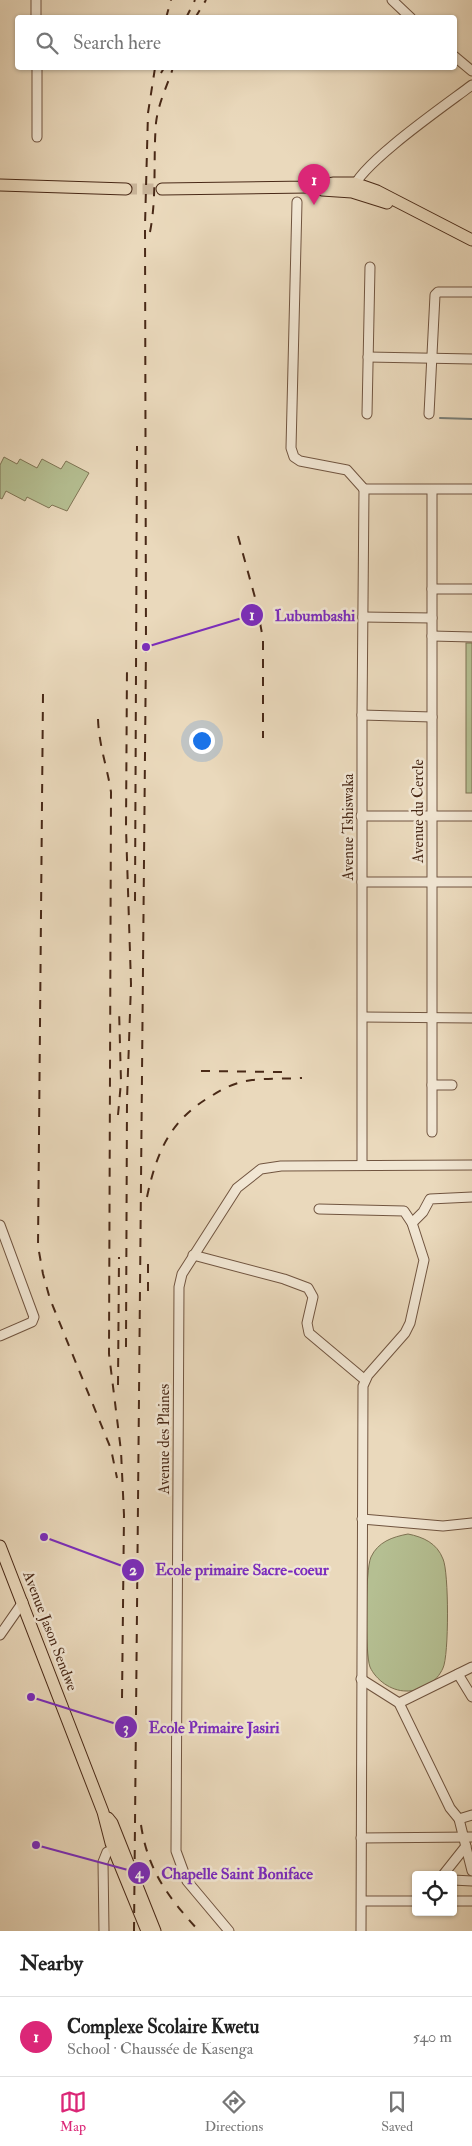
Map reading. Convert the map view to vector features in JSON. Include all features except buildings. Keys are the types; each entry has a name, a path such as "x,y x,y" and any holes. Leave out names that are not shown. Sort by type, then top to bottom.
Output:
{"main road":[{"path":"162,189 309,186 334,183 377,191 472,240"},
{"path":"0,185 126,189"},
{"path":"353,188 386,202 472,249"},
{"name":"Avenue Jason Sendwe","path":"0,1546 103,1812 112,1823 121,1868 147,1931"},
{"name":"Avenue Jason Sendwe","path":"117,1847 155,1931"}],"street":[{"path":"36,0 36,15"},
{"path":"392,0 408,15"},
{"path":"457,58 472,70"},
{"path":"37,70 37,137"},
{"path":"353,188 372,163 472,85"},
{"path":"296,202 291,448 294,456 300,461 347,470 364,489 472,489"},
{"path":"368,414 370,267"},
{"path":"429,414 435,294 438,292 472,292"},
{"path":"368,357 472,359"},
{"name":"Avenue Tshiswaka","path":"362,1165 361,816 364,489"},
{"name":"Avenue du Cercle","path":"432,490 432,1132"},
{"path":"432,589 472,589"},
{"path":"363,617 432,618"},
{"path":"432,636 472,637"},
{"path":"362,715 432,717"},
{"path":"361,816 472,816"},
{"path":"362,882 472,882"},
{"path":"363,1017 472,1018"},
{"path":"432,1085 452,1085"},
{"name":"Avenue des Plaines","path":"229,1931 188,1882 176,1851 179,1287 185,1267 237,1188 254,1173 281,1166 472,1165"},
{"path":"412,1223 423,1212 430,1199 472,1197"},
{"path":"319,1209 401,1209 408,1214 424,1260 410,1323 405,1333 378,1361 363,1386 361,1931"},
{"path":"0,1225 34,1318 32,1322 0,1336"},
{"path":"192,1255 284,1279 308,1288 313,1297 307,1323 309,1333 323,1342 365,1380"},
{"path":"362,1519 444,1526 472,1523"},
{"path":"0,1636 23,1602"},
{"path":"399,1703 472,1667"},
{"path":"458,1674 472,1697"},
{"path":"361,1679 399,1703 450,1808 459,1819 467,1840 472,1870"},
{"path":"459,1819 472,1816"},
{"path":"361,1838 467,1840"},
{"path":"446,1871 467,1840"},
{"path":"104,1931 103,1872 105,1856 117,1847"},
{"path":"103,1872 109,1864 121,1868"},
{"path":"457,1880 472,1881"},
{"path":"362,1901 412,1901"},
{"path":"457,1901 472,1901"}],"green space":[{"path":"4,457 17,464 20,459 37,468 42,459 61,469 66,461 89,473 67,511 52,505 49,508 27,497 25,501 6,491 2,499 0,498 0,465"},
{"path":"466,643 472,643 472,793 466,793"},
{"path":"408,1534 429,1542 437,1549 443,1559 448,1614 445,1660 437,1678 423,1688 412,1691 400,1691 385,1684 370,1667 366,1612 371,1557 377,1547 386,1541"}],"waterway":[{"path":"440,418 472,419"}],"tunnel":[{"path":"126,189 162,189"}],"railway":[{"path":"167,15 171,0"},
{"path":"188,15 195,0"},
{"path":"197,15 206,0"},
{"path":"134,1931 146,647 145,226 148,113 155,70"},
{"path":"150,232 154,191 156,123 172,70"},
{"path":"135,901 137,446"},
{"path":"238,536 256,601 263,639 263,738"},
{"path":"126,1347 127,1100 131,984 126,828 127,666"},
{"path":"43,694 38,1246 50,1299 111,1449 117,1478"},
{"path":"98,719 111,792 109,1354 121,1451 124,1515 122,1700"},
{"path":"118,1115 121,1082 119,1008"},
{"path":"201,1071 282,1072"},
{"path":"147,1197 161,1150 168,1137 186,1114 199,1104 222,1090 242,1082 258,1079 302,1078"},
{"path":"118,1385 119,1257"},
{"path":"148,1264 148,1294"},
{"path":"141,1825 144,1841 154,1870 169,1895 199,1931"}],"place":[{"name":"Complexe Scolaire Kwetu","path":"314,205"},
{"name":"Lubumbashi","path":"146,647"},
{"name":"Ecole primaire Sacre-coeur","path":"44,1537"},
{"name":"Ecole Primaire Jasiri","path":"31,1697"},
{"name":"Chapelle Saint Boniface","path":"36,1845"}]}
